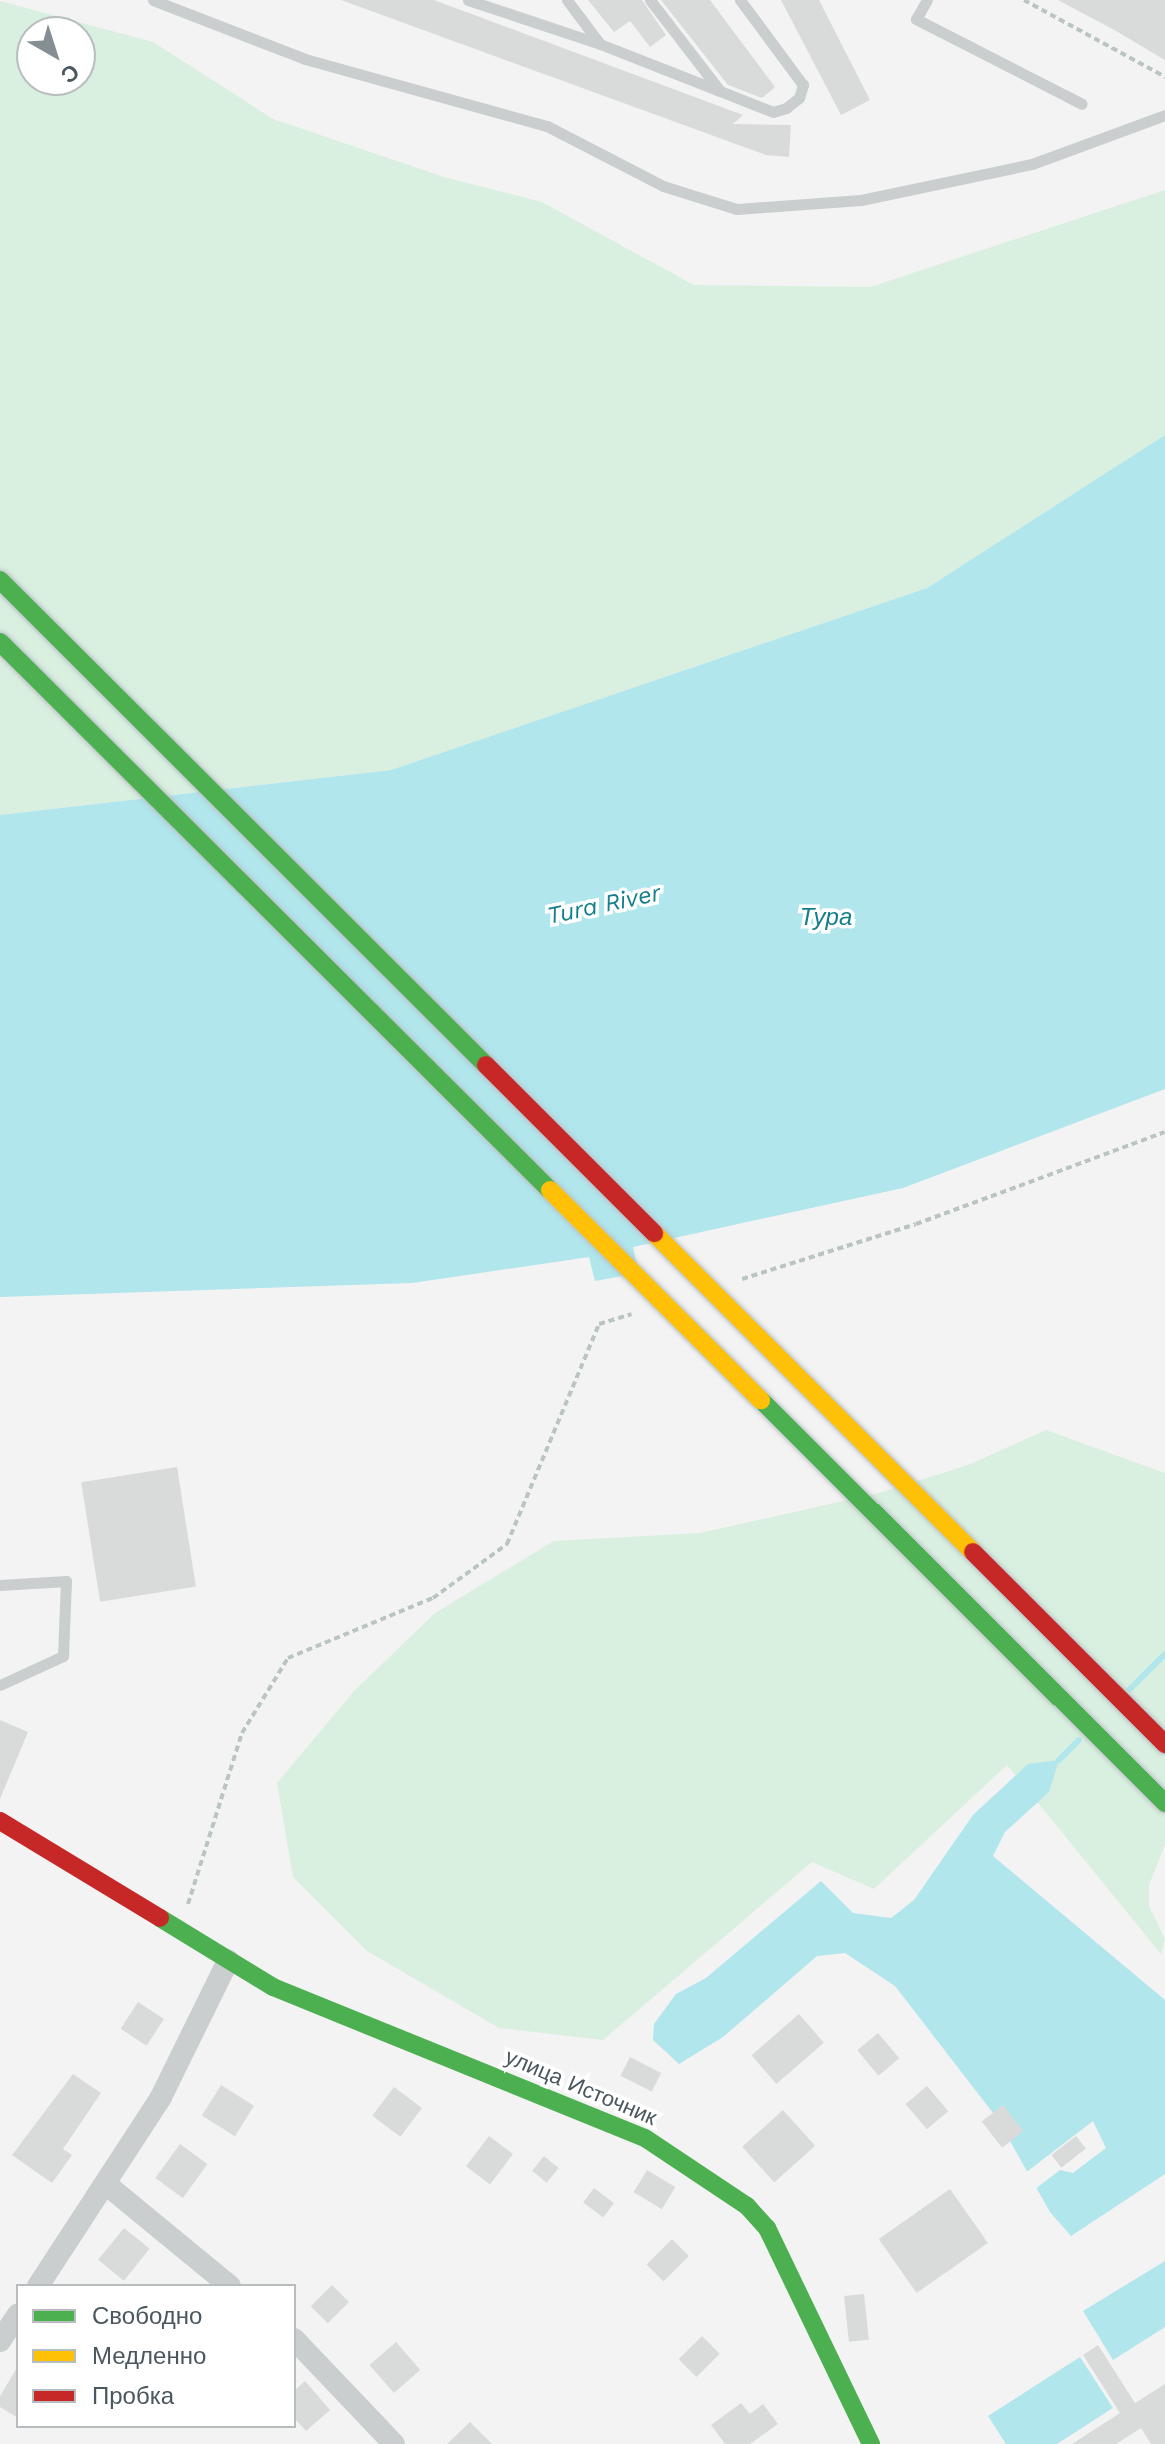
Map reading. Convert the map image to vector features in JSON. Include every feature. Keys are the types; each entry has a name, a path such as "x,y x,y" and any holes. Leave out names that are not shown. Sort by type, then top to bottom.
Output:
{"main road":[{"path":"0,580 1165,1744"},
{"path":"0,642 1165,1803"},
{"name":"улица Источник","path":"0,1821 273,1987 645,2138 747,2206 767,2228 871,2444"}],"street":[{"path":"39,2284 107,2185 161,2097 228,1961"},
{"path":"107,2185 228,2284"},
{"path":"0,2341 16,2317"},
{"path":"296,2341 394,2444"}],"lane":[{"path":"153,0 305,59 547,126 663,186 737,209 861,200 1032,164 1165,115"},
{"path":"468,0 600,44 773,112 799,98 803,85 740,0"},
{"path":"567,0 600,44"},
{"path":"650,0 720,91"},
{"path":"927,0 916,19 1082,104"},
{"path":"0,1585 66,1581 63,1656 0,1685"}],"path":[{"path":"1024,0 1165,77"},
{"path":"735,1281 916,1224 1165,1132"},
{"path":"180,1933 242,1733 288,1658 433,1598 507,1544 599,1324 645,1310"}],"green space":[{"path":"0,1 56,16 16,16 16,96 96,96 96,27 153,42 273,119 444,177 542,202 694,285 870,287 1165,190 1165,435 927,588 391,770 0,815"},
{"path":"1046,1430 1165,1473 1165,1845 1149,1885 1149,1906 1165,1939 1161,1954 1007,1765 874,1889 812,1862 603,2040 499,2028 367,1951 293,1877 277,1783 354,1691 435,1613 554,1541 700,1533 879,1493 968,1465"}],"water":[{"name":"Тура","path":"1165,435 1165,1089 903,1188 633,1247 639,1273 595,1281 589,1257 412,1283 0,1297 0,815 391,770 927,588"},
{"path":"1059,1760 1049,1792 1005,1832 993,1856 1165,2000 1165,2174 1071,2236 1050,2212 1010,2141 1022,2131 1002,2106 993,2113 895,1986 845,1953 817,1956 723,2037 679,2064 653,2040 654,2024 676,1994 706,1978 821,1881 853,1913 891,1918 914,1900 973,1815 1028,1764"},
{"path":"1165,2261 1165,2327 1113,2360 1083,2311"},
{"path":"1080,2357 1113,2408 1057,2444 1006,2444 988,2416"}],"pier":[{"path":"1093,2121 1106,2148 1073,2173 1060,2170 1034,2190 1024,2174"}],"building":[{"path":"341,0 434,0 743,115 733,124 791,125 789,157 766,155"},
{"path":"588,0 642,0 666,35 650,47 630,21 614,32"},
{"path":"661,0 710,0 775,87 762,98 728,85"},
{"path":"781,0 819,0 870,100 841,115"},
{"path":"1058,0 1165,0 1165,60 1116,31"},
{"path":"177,1467 196,1587 100,1602 81,1482"},
{"path":"0,1720 28,1732 0,1799"},
{"path":"138,2002 164,2019 147,2046 121,2029"},
{"path":"799,2014 824,2043 776,2084 751,2055"},
{"path":"878,2033 899,2058 879,2076 857,2050"},
{"path":"630,2057 661,2073 652,2092 620,2076"},
{"path":"73,2074 101,2093 63,2149 72,2155 52,2183 12,2155"},
{"path":"221,2085 254,2106 235,2136 202,2116"},
{"path":"927,2086 948,2111 927,2129 906,2104"},
{"path":"394,2087 422,2108 400,2137 372,2116"},
{"path":"1003,2105 1023,2131 1002,2148 982,2122"},
{"path":"783,2110 815,2146 774,2182 742,2147"},
{"path":"489,2136 513,2154 490,2184 466,2166"},
{"path":"1076,2136 1086,2149 1061,2168 1052,2155"},
{"path":"180,2144 208,2164 183,2198 155,2178"},
{"path":"544,2156 559,2168 547,2183 532,2171"},
{"path":"647,2170 675,2187 662,2209 634,2192"},
{"path":"594,2188 614,2203 603,2217 583,2202"},
{"path":"950,2189 988,2243 917,2293 879,2239"},
{"path":"124,2228 150,2249 124,2281 98,2260"},
{"path":"672,2239 689,2256 664,2281 647,2264"},
{"path":"332,2285 349,2302 328,2323 311,2306"},
{"path":"864,2294 869,2340 849,2342 844,2296"},
{"path":"702,2336 720,2354 696,2377 679,2359"},
{"path":"396,2342 420,2370 394,2393 370,2365"},
{"path":"1098,2345 1135,2403 1165,2384 1165,2444 1151,2444 1141,2428 1116,2444 1072,2444 1120,2413 1083,2355"},
{"path":"16,2369 16,2417 0,2407 0,2396"},
{"path":"305,2381 330,2410 306,2431 296,2420 296,2389"},
{"path":"741,2403 750,2414 763,2404 778,2424 750,2444 725,2444 711,2425"},
{"path":"470,2422 492,2444 447,2444"}],"waterway":[{"path":"1130,1689 1165,1654"},
{"path":"1059,1760 1079,1740"}],"traffic: fast":[{"path":"0,580 486,1065"},
{"path":"0,642 550,1190"},
{"path":"761,1400 1165,1803"},
{"path":"160,1918 273,1987 645,2138 747,2206 767,2228 871,2444"}],"traffic: jam":[{"path":"486,1065 654,1233"},
{"path":"973,1552 1165,1744"},
{"path":"0,1821 160,1918"}],"traffic: slow":[{"path":"550,1190 761,1400"},
{"path":"654,1233 973,1552"}],"water label":[{"name":"Tura River","path":"604,905"}]}
